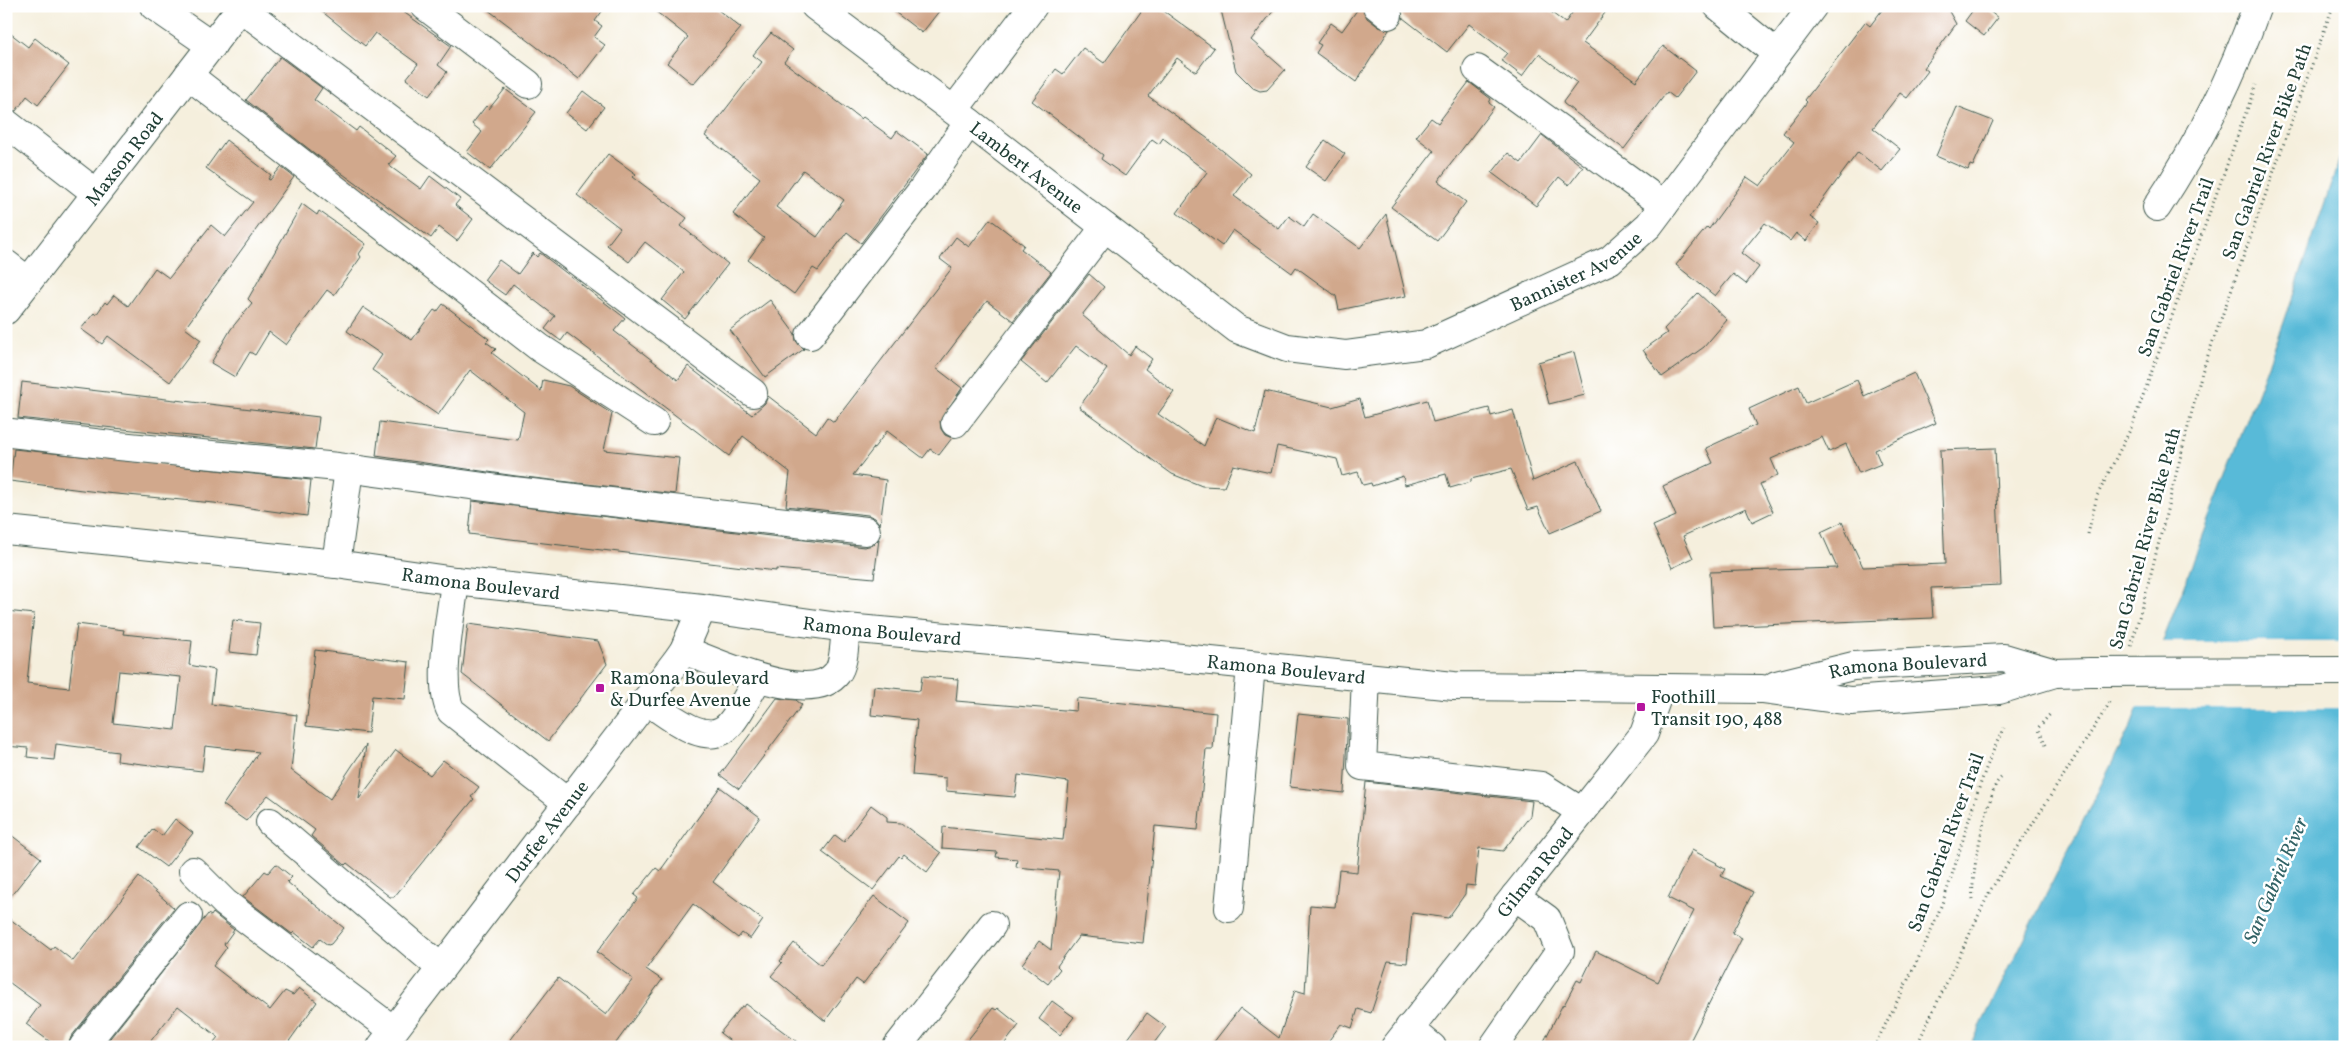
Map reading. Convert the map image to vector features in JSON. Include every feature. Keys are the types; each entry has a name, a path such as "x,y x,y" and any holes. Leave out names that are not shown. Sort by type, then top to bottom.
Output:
{"main road":[{"path":"154,6 212,46"},
{"path":"425,6 528,84"},
{"name":"Lambert Avenue","path":"814,6 962,116 1237,329"},
{"path":"810,335 922,190 962,116 1033,6"},
{"path":"1718,6 1777,54"},
{"name":"Bannister Avenue","path":"1237,329 1287,348 1345,355 1426,344 1610,260 1649,225 1813,6"},
{"path":"2158,207 2188,160 2246,38 2257,6"},
{"path":"233,10 753,394"},
{"name":"Maxson Road","path":"6,310 212,46 233,10"},
{"path":"1477,69 1664,205"},
{"path":"188,75 540,348 654,422"},
{"path":"6,123 96,193"},
{"path":"955,423 1105,226"},
{"path":"6,264 28,281"},
{"path":"11,432 119,446 349,469 514,491 866,531"},
{"path":"336,564 349,469"},
{"name":"Ramona Boulevard","path":"6,530 336,564 455,580 702,608 846,628 1172,657 1454,686 1762,689 1853,666 2004,658 2055,673 2345,671"},
{"path":"455,580 444,680 445,701 451,710 568,803"},
{"name":"Durfee Avenue","path":"387,1039 684,650 702,608"},
{"path":"684,650 743,675 813,685 828,681 838,673 841,666 846,628"},
{"path":"1229,908 1250,666"},
{"path":"1366,677 1362,766 1541,786 1582,812"},
{"path":"646,700 680,723 701,734 716,733 729,726 758,678"},
{"name":"Gilman Road","path":"1402,1037 1644,734 1660,689"},
{"path":"270,822 442,968"},
{"path":"193,871 225,903 387,1039"},
{"path":"1493,1047 1560,950 1547,919 1515,896"},
{"path":"83,1047 188,916"},
{"path":"897,1047 992,925"},
{"path":"1402,1037 1432,1047"}],"path":[{"name":"San Gabriel River Bike Path","path":"2130,648 2148,589 2202,372 2333,6"},
{"name":"San Gabriel River Trail","path":"2088,534 2097,496 2132,426 2259,76"},
{"path":"1916,1047 1990,891 2106,708 2113,690"},
{"path":"2046,745 2038,728 2052,712"},
{"name":"San Gabriel River Trail","path":"1874,1047 1938,912 1977,794 1994,748 2004,728"},
{"path":"1973,899 1972,887 1982,835 1997,782 2004,775"}],"water":[{"name":"San Gabriel River","path":"2345,143 2345,1047 1970,1047 2131,725 2283,325"}],"pier":[{"path":"2160,642 2345,642 2345,708 2135,708"}],"building":[{"path":"315,6 395,6 451,46 438,65 447,72 429,96 406,79 418,64 375,33 365,46"},
{"path":"483,6 606,6 595,21 602,26 594,37 605,45 579,79"},
{"path":"649,6 713,6 741,28 693,84 667,63 688,37"},
{"path":"887,6 943,6 922,33"},
{"path":"1145,6 1157,6 1214,48 1196,72 1177,58 1148,96 1207,138 1251,174 1234,196 1279,229 1289,216 1304,227 1313,214 1360,248 1386,214 1406,296 1339,310 1336,296 1296,267 1292,273 1233,230 1222,246 1177,213 1207,172 1163,138 1159,144 1152,139 1125,176 1101,159 1103,155 1032,101 1056,69 1063,74 1083,48 1104,63"},
{"path":"1220,6 1277,6 1251,40 1285,70 1267,90 1260,91 1253,88 1236,71"},
{"path":"1360,6 1362,6 1367,18 1379,27 1389,30 1356,82 1316,53 1321,45 1317,43 1331,23 1342,31"},
{"path":"1400,6 1543,6 1565,23 1577,6 1610,6 1583,43 1636,81 1663,46 1696,71 1675,98 1667,92 1624,149 1564,104 1563,102 1577,83 1539,54 1522,76 1501,60 1507,53 1469,24 1447,52 1403,18"},
{"path":"1885,6 1946,6 1956,24 1924,68 1928,71 1907,98 1900,93 1873,128 1900,149 1882,171 1858,152 1810,217 1819,223 1806,241 1796,233 1790,241 1765,223 1741,253 1759,267 1746,284 1733,274 1715,296 1676,265 1707,227 1709,229 1747,177 1760,186 1794,142 1783,133 1807,102 1805,100 1865,22 1870,26"},
{"path":"1976,6 1983,6 1998,18 1984,36 1965,21"},
{"path":"6,30 28,47 35,38 69,65 38,105 27,96 16,111 6,108"},
{"path":"771,33 793,50 784,62 861,119 863,117 892,138 897,131 928,154 861,243 847,232 818,271 813,268 794,294 748,260 764,238 733,214 760,178 705,136 762,62 753,55","holes":["803,170 844,200 817,237 776,207"]},
{"path":"280,57 322,88 314,100 356,131 359,127 396,156 388,165 421,189 430,176 460,199 455,205 473,219 457,241 439,227 431,238 314,153 246,100"},
{"path":"1469,82 1491,99 1489,103 1494,107 1438,181 1466,202 1437,241 1391,207 1434,151 1416,137 1431,118 1438,123"},
{"path":"505,89 536,112 490,170 467,152 482,132 472,124 486,106 489,109"},
{"path":"583,91 604,107 587,129 566,113"},
{"path":"1957,107 1993,121 1973,166 1970,165 1968,170 1936,156"},
{"path":"1542,135 1583,167 1569,185 1559,177 1536,206 1492,173 1508,153 1521,163"},
{"path":"226,140 271,175 268,179 270,180 281,167 294,177 185,328 201,340 170,382 108,336 102,344 81,329 94,313 96,315 105,302 107,304 114,295 128,306 155,268 169,278 211,225 225,237 253,202 206,168"},
{"path":"1325,140 1345,154 1326,181 1306,167"},
{"path":"608,154 636,174 633,177 687,218 681,226 728,264 685,319 662,300 684,272 645,242 629,262 607,245 620,228 577,195"},
{"path":"302,204 317,215 319,211 366,244 359,254 361,257 334,295 327,290 286,345 269,332 255,355 250,352 235,377 211,363 231,329 252,303 248,299"},
{"path":"990,219 1024,245 1021,249 1051,272 1013,321 987,301 936,368 962,388 940,421 941,429 945,435 952,438 939,455 930,449 923,458 887,431 853,475 886,480 880,525 875,518 868,515 786,506 790,472 743,436 729,456 567,333 561,341 545,329 555,316 513,284 505,295 484,280 499,260 518,274 533,253 537,257 540,253 625,318 614,331 678,380 688,366 752,415 765,403 768,396 816,433 827,417 834,422 952,268 940,259 956,237 969,247"},
{"path":"1089,274 1104,287 1082,315 1129,355 1135,346 1152,359 1145,369 1174,392 1158,414 1204,446 1216,417 1255,433 1265,391 1332,407 1360,399 1365,417 1427,400 1433,422 1489,408 1491,416 1513,410 1533,481 1578,461 1601,511 1550,533 1538,507 1528,510 1511,469 1471,479 1471,482 1450,488 1446,474 1405,485 1403,476 1372,486 1371,483 1363,485 1358,472 1342,476 1337,459 1277,446 1271,473 1233,465 1224,487 1202,486 1172,474 1079,407 1107,369 1076,346 1047,383 1021,362"},
{"path":"1698,293 1727,320 1704,347 1662,377 1643,350 1667,333 1664,329"},
{"path":"770,300 795,334 796,341 804,349 765,377 730,330"},
{"path":"443,304 489,339 486,342 496,349 492,353 541,391 543,380 569,386 612,414 604,450 679,458 675,494 516,476 376,456 380,422 518,440 524,412 470,370 438,415 372,370 382,355 347,331 363,307 412,340 434,310 437,312"},
{"path":"1574,352 1585,395 1549,404 1538,362"},
{"path":"1914,373 1936,423 1875,450 1881,464 1859,473 1846,444 1829,452 1822,437 1771,459 1778,475 1760,484 1773,512 1752,522 1746,508 1683,536 1693,558 1672,568 1653,526 1676,516 1663,486 1713,463 1706,448 1756,425 1749,409 1799,386 1806,403 1857,380 1864,396"},
{"path":"22,382 319,417 315,449 18,418"},
{"path":"1995,448 2001,585 1931,588 1933,618 1713,627 1710,572 1837,568 1821,532 1842,522 1863,567 1945,564 1940,450"},
{"path":"14,449 311,480 307,516 214,503 106,493 10,481"},
{"path":"472,501 864,547 873,545 879,539 874,578 776,569 776,571 469,534"},
{"path":"6,611 34,614 27,683 69,688 77,624 124,630 123,634 192,641 189,665 215,670 211,704 297,715 291,770 330,799 366,745 359,799 396,750 430,775 443,760 479,787 471,797 474,799 394,897 390,897 347,863 345,865 311,836 315,830 268,795 246,821 223,805 259,752 205,746 202,771 117,761 118,752 56,744 54,760 27,757 28,748 6,746","holes":["119,671 181,677 175,730 113,723"]},
{"path":"233,620 260,623 256,655 229,652"},
{"path":"468,624 598,641 607,664 548,741 462,674"},
{"path":"315,650 409,662 405,699 372,696 368,733 306,726"},
{"path":"922,676 958,679 956,701 1076,711 1077,698 1216,713 1213,749 1206,749 1198,830 1155,826 1143,943 1079,936 1057,966 1060,969 1048,984 1022,964 1039,941 1051,950 1059,871 1016,867 1017,859 996,857 997,852 942,848 943,827 1063,840 1069,782 1018,775 1015,797 946,791 946,778 912,775 917,720 871,715 874,686 920,691"},
{"path":"777,698 796,700 802,705 739,789 720,775"},
{"path":"1298,714 1348,719 1344,793 1290,787"},
{"path":"1366,782 1532,801 1530,816 1503,851 1479,848 1475,886 1466,885 1465,894 1448,918 1412,913 1407,963 1388,961 1371,1013 1358,1009 1352,1028 1341,1024 1324,1047 1210,1047 1240,1008 1279,1038 1295,990 1305,993 1310,905 1335,907 1339,870 1357,872"},
{"path":"720,787 760,817 713,882 763,920 750,939 742,933 738,938 693,904 646,969 662,980 613,1047 505,1047 558,978 606,1015 633,979 597,952 638,898 634,895 656,868 660,871"},
{"path":"871,805 887,817 887,822 901,823 941,853 927,872 904,854 901,858 899,856 873,890 822,852 835,835 844,842"},
{"path":"175,819 193,833 166,867 139,847 153,829 162,836"},
{"path":"6,831 41,858 6,902"},
{"path":"1692,850 1725,869 1721,876 1753,892 1732,933 1742,938 1687,1047 1541,1047 1577,980 1581,982 1596,951 1658,982 1694,911 1668,898"},
{"path":"276,864 292,877 287,882 344,928 331,944 328,945 320,939 313,947 294,932 292,934 243,897 265,871 268,873"},
{"path":"139,877 174,908 71,1037 68,1047 57,1047 26,1024 40,1005 6,980 6,916 51,950 54,946 73,961"},
{"path":"874,896 909,923 863,984 856,979 825,1021 771,976 782,963 780,961 794,943 821,965"},
{"path":"213,913 234,930 224,944 227,947 213,966 270,1010 285,991 293,995 299,988 317,1002 285,1047 210,1047 218,1037 178,1006 146,1047 103,1047 208,914 211,916"},
{"path":"1052,1001 1074,1017 1060,1035 1039,1019"},
{"path":"746,1004 804,1047 738,1047 720,1033 742,1006 744,1007"},
{"path":"993,1008 996,1010 998,1008 1019,1025 1002,1047 962,1047"},
{"path":"1147,1013 1166,1027 1151,1047 1122,1047"}],"place":[{"name":"Ramona Boulevard & Durfee Avenue","path":"600,688"},
{"name":"Foothill Transit 190, 488","path":"1641,707"}]}
